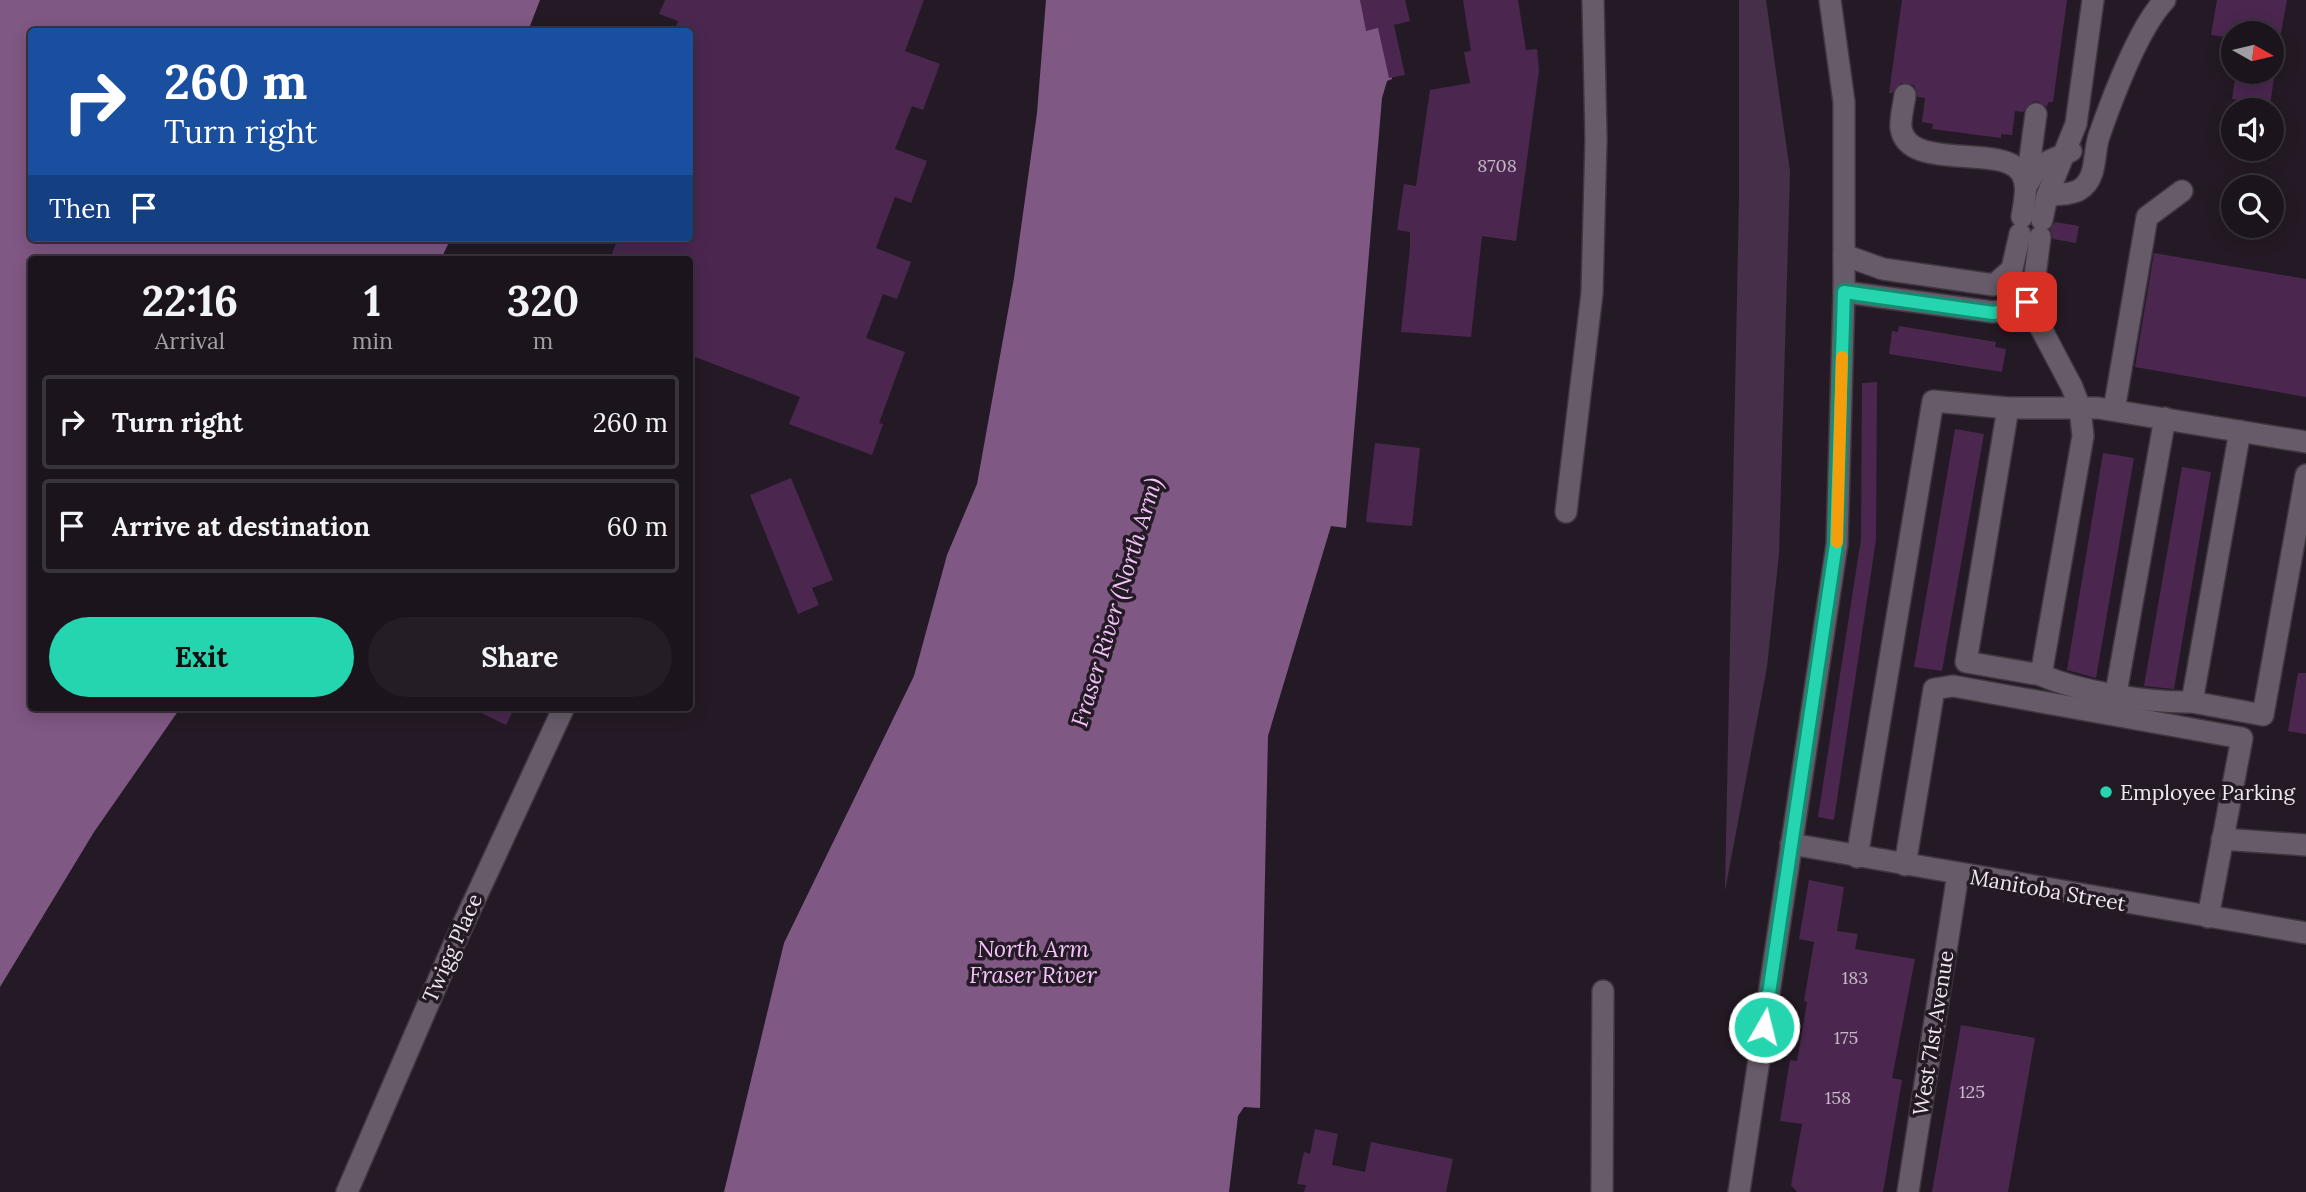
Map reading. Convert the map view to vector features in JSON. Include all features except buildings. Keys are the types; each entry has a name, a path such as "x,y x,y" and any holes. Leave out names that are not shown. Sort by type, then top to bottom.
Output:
{"street":[{"path":"1566,512 1592,293 1596,139 1593,0"},
{"path":"1739,1192 1836,544 1844,292 1844,102 1829,0"},
{"path":"2047,196 2078,191 2085,184 2096,160 2098,140 2142,35 2165,0"},
{"path":"1843,254 1883,269 1994,285 2012,269 2047,196 2076,124 2090,4"},
{"path":"1905,95 1901,128 1906,138 1918,148 2005,162 2019,170 2026,187"},
{"path":"1844,292 1993,313 2021,308 2032,291 2031,227 2026,187 2036,114"},
{"path":"2026,187 2038,166 2098,140"},
{"path":"2114,410 2147,217 2182,191"},
{"path":"2027,302 2080,408 2083,436 2041,675"},
{"path":"1857,857 1933,401 2008,408 2114,410 2306,442"},
{"path":"2008,408 1966,662 2041,675 2062,684 2263,715 2306,475"},
{"path":"2116,693 2165,418"},
{"path":"2192,702 2240,431"},
{"path":"1905,865 1934,689 1953,686 2242,738 2208,917"},
{"name":"Twigg Place","path":"347,1192 459,932 562,711"},
{"path":"2222,839 2306,845"},
{"name":"Manitoba Street","path":"1791,844 2306,933"},
{"name":"West 71st Avenue","path":"1908,1192 1958,874"},
{"path":"1602,1192 1603,991"}],"shaded area":[{"path":"1739,0 1766,0 1790,172 1779,554 1767,667 1725,891 1739,196"}],"water":[{"path":"0,0 540,0 529,28 28,28 28,242 449,242 442,256 28,256 28,711 178,711 94,832 0,987"},
{"name":"North Arm Fraser River","path":"1046,0 1376,0 1392,79 1387,81 1382,98 1346,528 1331,526 1268,736 1260,1108 1244,1107 1238,1116 1229,1192 724,1192 784,943 914,676 947,555 977,484 1014,278 1037,113"}],"slow traffic":[{"path":"1837,542 1842,357"}],"place":[{"name":"Employee Parking","path":"2106,792"}],"route":[{"path":"1764,1027 1836,544 1844,292 1993,313 2021,308 2027,302"}],"water label":[{"name":"Fraser River (North Arm)","path":"1116,602"}]}
